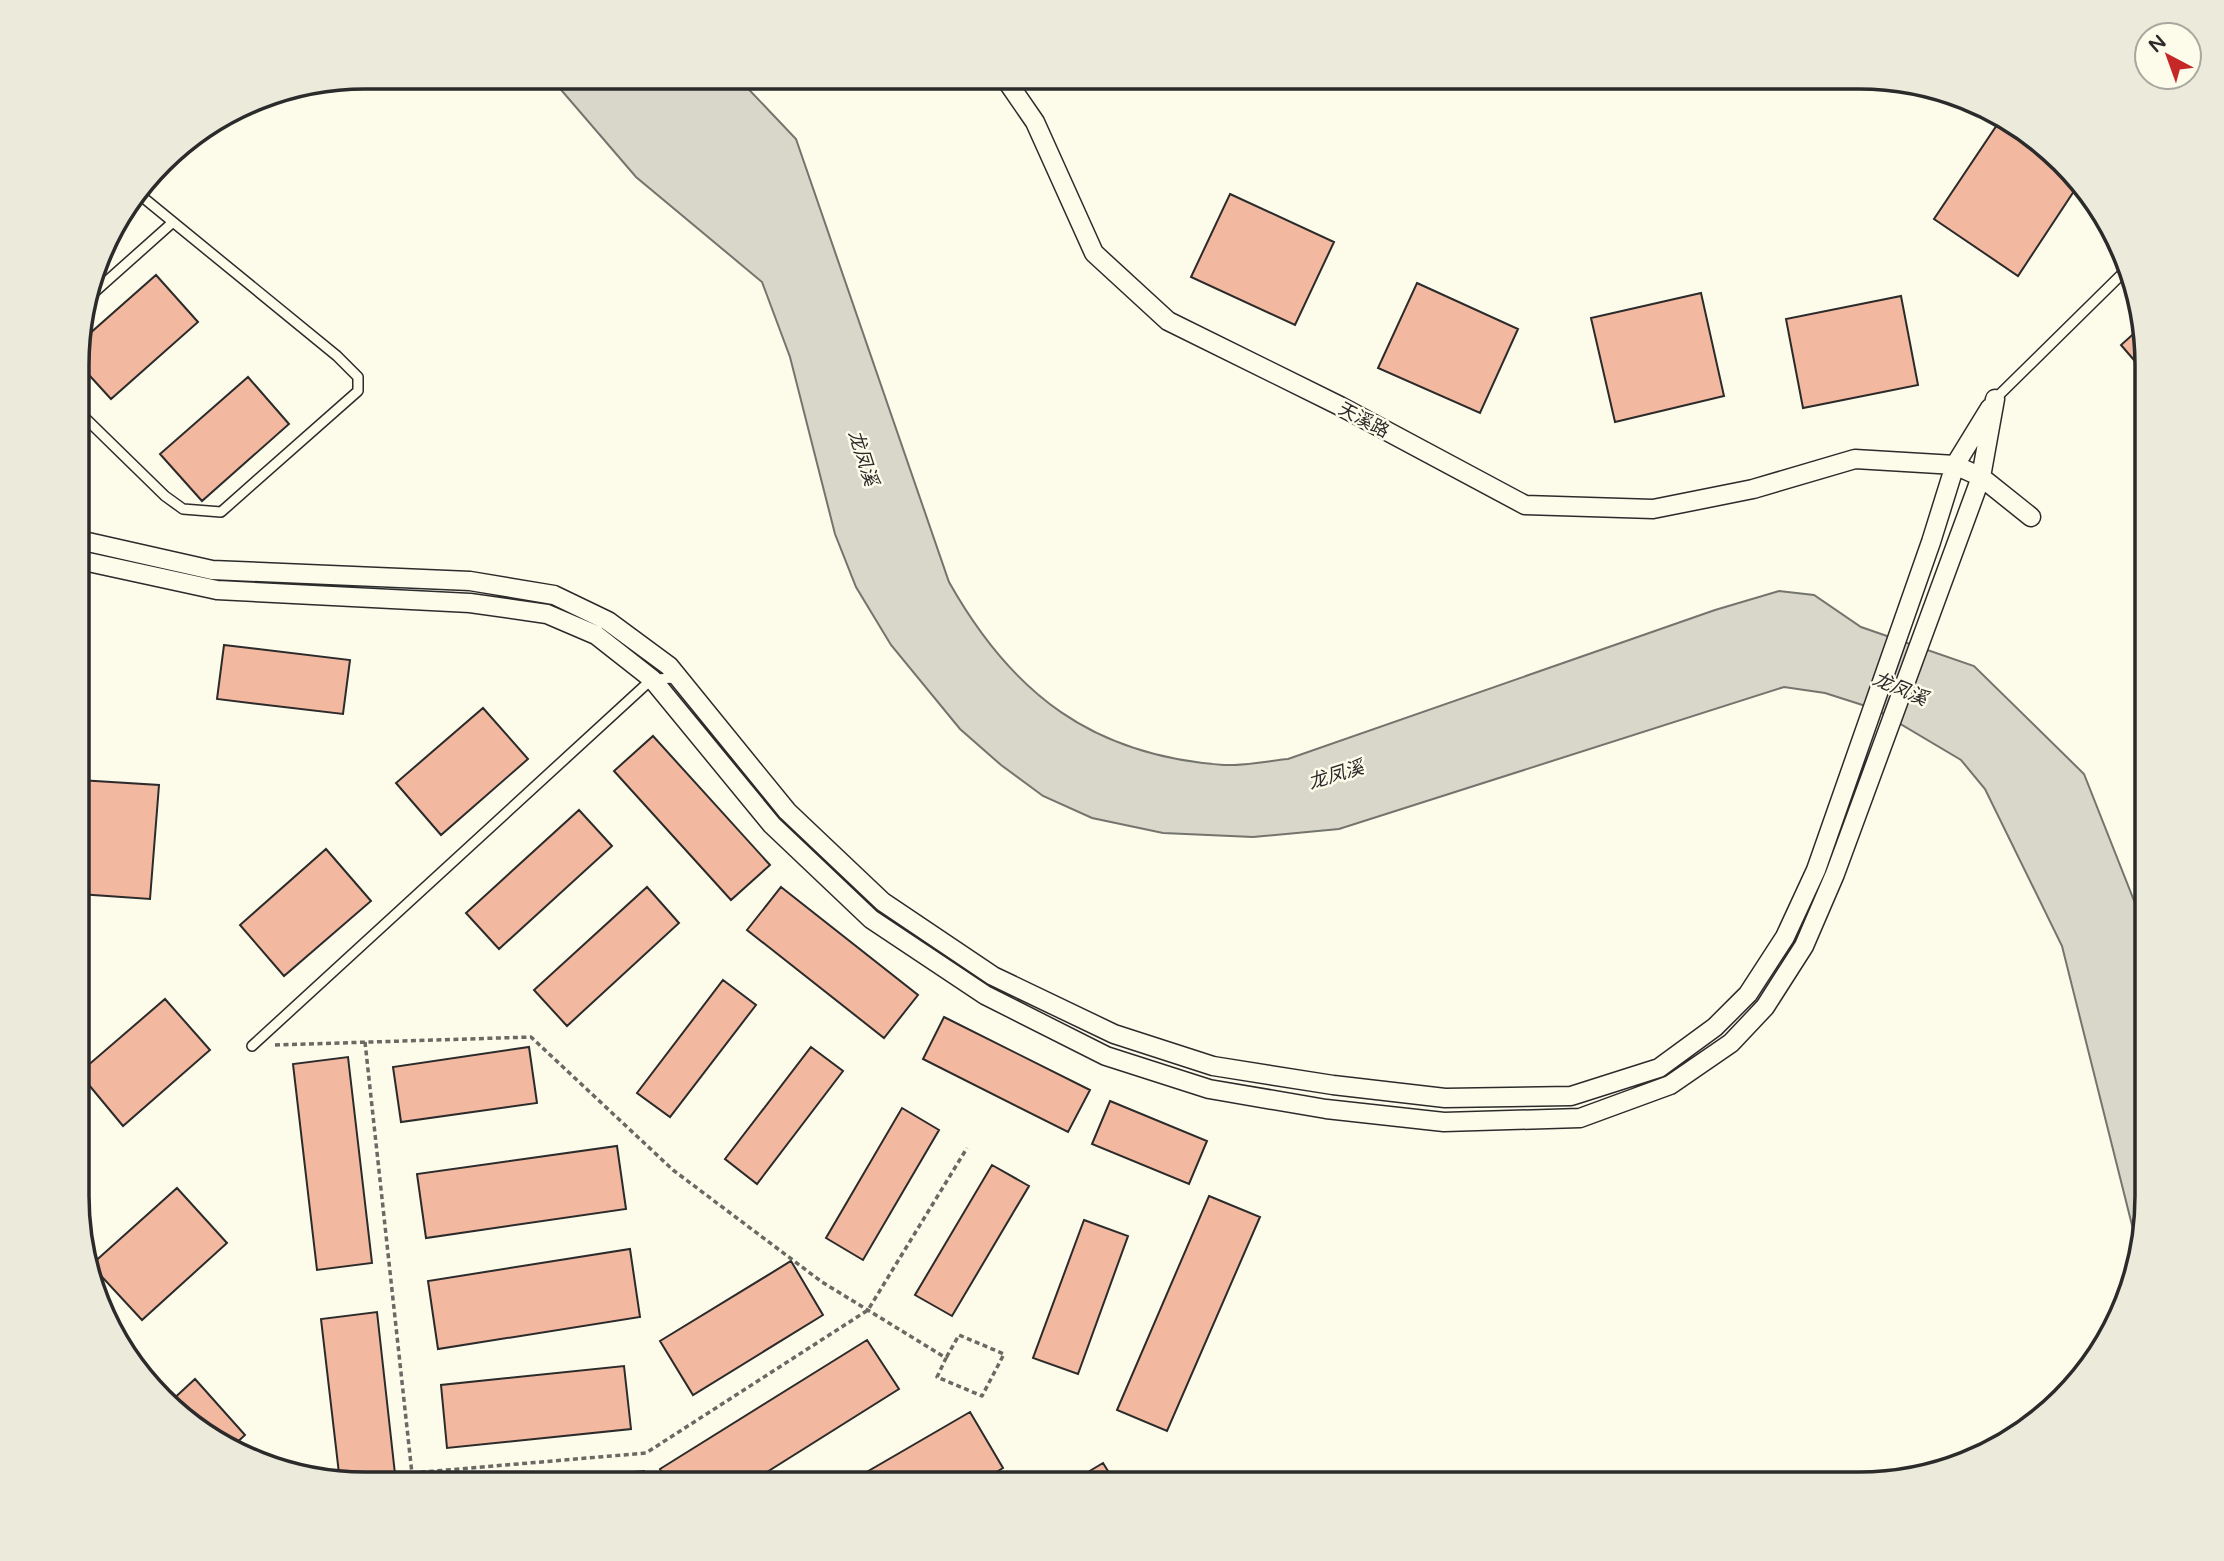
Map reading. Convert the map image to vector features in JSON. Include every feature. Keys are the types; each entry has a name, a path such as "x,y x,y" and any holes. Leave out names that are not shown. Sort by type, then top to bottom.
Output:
{"street":[{"name":"天溪路","path":"1012,89 1035,122 1094,253 1168,321 1340,406 1525,505 1653,509 1753,489 1855,459 1955,465"},
{"path":"89,542 212,570 470,581 554,595 608,621 652,654 678,678 787,811 883,902 993,976 1114,1034 1213,1066 1332,1085 1445,1098 1571,1096 1659,1068 1715,1027 1748,994 1785,937 1816,870 1931,542 1955,465 1995,399"},
{"path":"89,562 218,590 470,603 547,614 596,635 652,679 772,825 871,919 985,995 1106,1056 1209,1089 1326,1109 1444,1122 1580,1118 1670,1085 1731,1043 1765,1007 1804,946 1835,874 1981,477 1995,399"},
{"path":"1955,465 1981,477 2031,517"}],"lane":[{"path":"89,422 165,496 183,509 221,512 358,391 358,377 337,356 145,199"},
{"path":"101,286 172,223"},
{"path":"1995,399 2120,276"},
{"path":"652,654 652,679"},
{"path":"251,1046 652,679 678,678"}],"path":[{"path":"251,1046 531,1037 673,1171 822,1282 946,1359"},
{"path":"365,1042 412,1472"},
{"path":"424,1472 646,1453 868,1310 967,1148"},
{"path":"959,1335 1004,1354 982,1396 937,1377 946,1359 959,1335"}],"water":[{"name":"龙凤溪","path":"560,89 748,89 796,139 949,582 1000,657 1029,687 1061,712 1096,733 1135,748 1177,759 1224,765 1288,759 1715,610 1779,591 1814,595 1861,627 1974,666 2084,774 2135,903 2135,1195 2132,1227 2062,946 1985,789 1961,760 1875,709 1825,693 1784,687 1339,829 1253,837 1163,833 1092,818 1043,796 1001,765 960,729 891,645 856,587 835,534 790,357 762,282 636,177"}],"building":[{"path":"1996,126 2027,146 2074,192 2018,276 1934,219"},
{"path":"1230,194 1334,242 1295,325 1191,277"},
{"path":"156,275 198,322 111,399 89,375 92,332"},
{"path":"1417,283 1518,329 1480,413 1378,368"},
{"path":"1701,293 1724,396 1615,422 1591,318"},
{"path":"1901,296 1918,385 1803,408 1786,319"},
{"path":"2133,335 2135,361 2121,345"},
{"path":"248,377 289,424 202,501 160,454"},
{"path":"224,645 350,660 343,714 217,699"},
{"path":"483,708 528,759 441,835 396,783"},
{"path":"653,736 770,865 731,900 614,771"},
{"path":"89,781 159,785 150,899 89,895"},
{"path":"579,810 612,846 499,949 466,913"},
{"path":"326,849 371,901 284,976 240,925"},
{"path":"647,887 679,923 567,1026 534,990"},
{"path":"781,887 918,995 884,1038 747,930"},
{"path":"723,980 756,1005 670,1117 637,1093"},
{"path":"165,999 210,1050 123,1126 89,1085 89,1064"},
{"path":"944,1017 1090,1090 1068,1132 923,1059"},
{"path":"529,1047 537,1103 401,1122 393,1067"},
{"path":"811,1047 843,1071 757,1184 725,1159"},
{"path":"348,1057 372,1263 317,1270 293,1064"},
{"path":"1110,1101 1207,1141 1189,1184 1092,1144"},
{"path":"902,1108 939,1130 863,1260 826,1238"},
{"path":"617,1146 626,1209 426,1238 417,1174"},
{"path":"992,1165 1029,1186 952,1316 915,1295"},
{"path":"177,1188 227,1243 142,1320 102,1277 97,1259"},
{"path":"1209,1196 1260,1217 1167,1431 1117,1410"},
{"path":"1084,1220 1128,1236 1078,1374 1033,1358"},
{"path":"630,1249 640,1317 438,1349 428,1281"},
{"path":"791,1261 823,1315 693,1395 660,1341"},
{"path":"377,1312 395,1472 339,1470 321,1319"},
{"path":"867,1340 899,1389 767,1472 662,1472 660,1469"},
{"path":"624,1366 631,1429 447,1448 441,1385"},
{"path":"195,1379 245,1435 239,1441 227,1435 176,1397"},
{"path":"970,1412 1003,1468 996,1472 867,1472"},
{"path":"1103,1463 1109,1472 1088,1472"}]}
